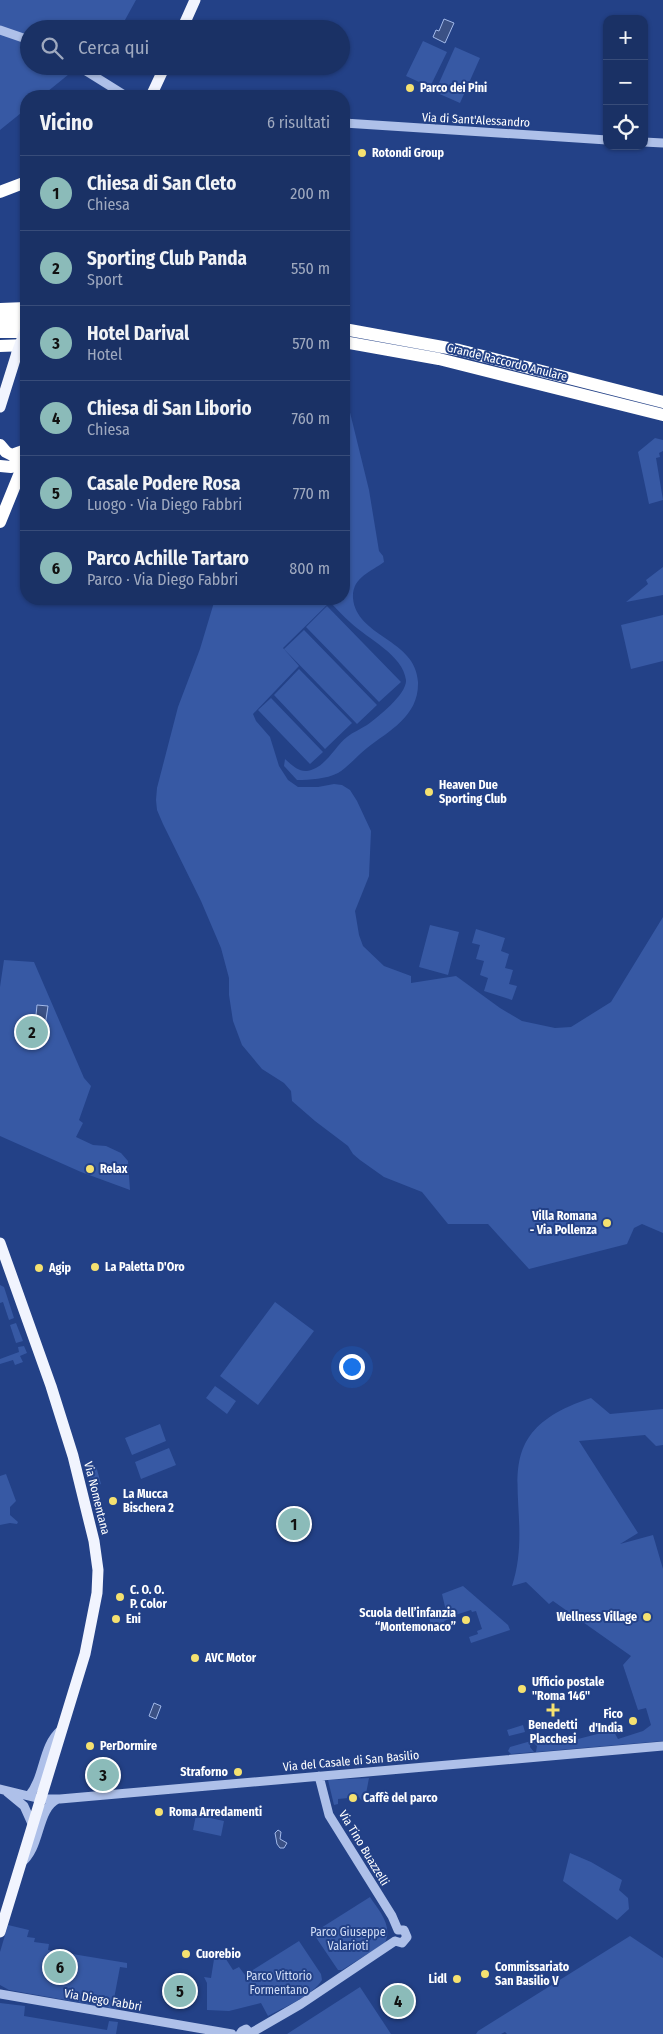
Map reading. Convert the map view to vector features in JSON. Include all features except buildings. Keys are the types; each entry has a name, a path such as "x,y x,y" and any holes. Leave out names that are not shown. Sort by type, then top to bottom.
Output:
{"highway":[{"path":"0,192 20,184"},
{"path":"0,192 20,189"},
{"path":"0,309 20,308"},
{"path":"0,320 20,320"},
{"path":"0,332 20,330"},
{"name":"Grande Raccordo Anulare","path":"350,330 459,350 663,402"},
{"name":"Grande Raccordo Anulare","path":"350,343 447,361 663,415"},
{"path":"0,346 20,349"},
{"path":"0,445 6,452 12,455 20,452"},
{"path":"0,466 7,468 20,462"},
{"path":"0,522 20,473"}],"main road":[{"path":"186,20 195,0"},
{"path":"154,90 161,75"},
{"path":"0,407 20,354"},
{"name":"Via Nomentana","path":"0,1243 52,1386 73,1456 98,1565 97,1593 87,1648 62,1728 35,1797 32,1826 0,1932"},
{"name":"Via Nomentana","path":"0,1261 13,1280"}],"street":[{"path":"0,30 20,37"},
{"path":"92,75 116,90"},
{"name":"Via di Sant'Alessandro","path":"350,124 603,140"},
{"path":"648,142 663,143"},
{"name":"Via del Casale di San Basilio","path":"2,1789 35,1797 58,1799 663,1746"},
{"name":"Via Tino Buazzelli","path":"251,2033 301,2004 395,1941 394,1935 398,1930 392,1916 329,1814 319,1776"},
{"path":"2,1789 24,1806 32,1826"},
{"name":"Via Nomentana","path":"21,1863 32,1851 46,1810 58,1799"},
{"name":"Via Diego Fabbri","path":"0,1994 232,2034"},
{"path":"240,2034 245,2030 251,2033"}],"green space":[{"path":"0,0 136,0 125,20 20,20 20,75 68,75 49,90 20,90 20,114 0,130"},
{"path":"423,41 447,52 430,87 406,76"},
{"path":"455,47 480,58 460,103 435,92"},
{"path":"350,412 369,490 379,551 383,556 384,562 359,580 353,598 357,611 364,622 407,656 415,668 418,682 417,694 414,704 402,721 367,748 342,771 323,778 297,780 284,766 285,759 304,771 319,766 325,762 342,741 367,725 384,711 397,698 405,686 406,680 399,663 384,648 351,623 333,605 350,605"},
{"path":"655,438 663,440 663,451 659,453 660,457 656,458 663,500 649,504 638,452"},
{"path":"663,567 663,595 626,602 648,584 646,580"},
{"path":"213,605 327,605 283,648 299,666 253,714 256,721 270,737 279,766 288,780 298,787 342,785 350,790 357,801 371,831 369,876 355,911 359,935 363,946 384,966 411,976 411,983 456,976 500,1008 522,1021 555,1028 571,1027 611,1002 663,917 663,1233 642,1224 634,1228 627,1244 529,1269 488,1224 448,1224 422,1192 384,1177 360,1160 348,1146 292,1101 291,1091 284,1083 262,1069 242,1045 233,1021 229,995 229,978 221,948 201,901 157,810 157,788 178,707 200,649"},
{"path":"327,606 401,682 379,702 306,627"},
{"path":"663,615 663,661 631,669 621,625"},
{"path":"304,630 377,705 357,724 284,649"},
{"path":"299,669 352,723 325,749 274,695"},
{"path":"271,698 323,752 310,764 258,710"},
{"path":"430,925 459,932 448,975 419,967"},
{"path":"476,929 505,938 501,951 509,954 505,968 513,970 509,984 517,986 512,1000 484,991 488,978 480,975 484,961 476,959 480,945 472,943"},
{"path":"4,960 34,962 84,1078 91,1086 79,1120 83,1123 76,1137 93,1145 106,1146 121,1153 128,1161 130,1190 81,1172 0,1136 0,987"},
{"path":"0,1285 4,1287 14,1318 9,1320 3,1302 0,1303"},
{"path":"275,1302 314,1331 258,1405 220,1376"},
{"path":"16,1323 23,1341 16,1343 10,1325"},
{"path":"24,1346 27,1353 20,1356 23,1362 15,1365 13,1360 0,1364 0,1359 19,1352 18,1347"},
{"path":"215,1386 236,1401 227,1414 206,1398"},
{"path":"591,1398 610,1414 663,1409 663,1445 656,1446 645,1435 579,1441 638,1533 620,1544 653,1535 663,1569 663,1741 536,1752 537,1746 532,1741 553,1736 555,1742 574,1740 613,1730 618,1739 643,1731 651,1725 646,1708 638,1710 623,1665 631,1656 553,1601 549,1604 526,1582 512,1586 518,1556 518,1475 522,1452 533,1432 555,1414"},
{"path":"160,1424 166,1441 132,1455 125,1438"},
{"path":"169,1448 176,1465 141,1479 135,1462"},
{"path":"96,1466 101,1484 92,1487 87,1469"},
{"path":"6,1474 16,1501 10,1507 10,1515 18,1522 17,1524 0,1525 0,1476"},
{"path":"463,1586 508,1625 510,1630 471,1643 469,1637 478,1634 477,1631 482,1629 476,1611 472,1612 471,1610 449,1617 449,1619 444,1621 445,1624 432,1628 428,1614 446,1611 442,1594"},
{"path":"523,1725 525,1732 509,1736 507,1730"},
{"path":"531,1741 530,1747 534,1752 511,1754 508,1751 510,1747"},
{"path":"369,1778 365,1799 361,1800 359,1797 338,1799 338,1804 334,1805 328,1780"},
{"path":"196,1815 224,1821 221,1836 193,1830"},
{"path":"570,1853 591,1862 622,1880 619,1890 628,1898 629,1909 617,1920 563,1881"},
{"name":"Parco Giuseppe Valarioti","path":"370,1897 386,1924 387,1936 385,1943 342,1970 338,1970 313,1933"},
{"path":"8,1925 29,1930 27,1937 35,1938 34,1942 49,1944 48,1950 127,1963 127,1968 120,1967 113,2004 119,2006 116,2009 9,1990 0,1985 0,1952"},
{"path":"630,1936 663,1958 663,2034 507,2034 505,2032 501,2034 476,2034 478,2031"},
{"name":"Parco Vittorio Formentano","path":"299,1941 321,1974 322,1980 312,1991 268,2016 261,2003 229,2011 207,2010 207,1983 204,1977 211,1978 215,1953 222,1953 233,1970 239,1967 245,1975"},
{"path":"360,1987 391,2034 287,2034"},
{"path":"0,2003 25,2006 24,2016 107,2030 109,2021 118,2022 116,2034 0,2034"}],"shaded area":[{"path":"444,19 454,23 445,43 433,37 436,30 439,31"},
{"path":"37,1005 48,1006 45,1026 35,1025"},
{"path":"154,1703 161,1706 156,1719 149,1716"},
{"path":"278,1830 281,1832 280,1839 287,1843 284,1848 280,1848 277,1844 275,1833"}],"place":[{"name":"Parco dei Pini","path":"410,88"},
{"name":"Rotondi Group","path":"362,153"},
{"name":"Heaven Due Sporting Club","path":"429,792"},
{"name":"Sporting Club Panda","path":"32,1032"},
{"name":"Relax","path":"90,1169"},
{"name":"Villa Romana - Via Pollenza","path":"607,1223"},
{"name":"La Paletta D'Oro","path":"95,1267"},
{"name":"Agip","path":"39,1268"},
{"name":"La Mucca Bischera 2","path":"113,1501"},
{"name":"Chiesa di San Cleto","path":"294,1524"},
{"name":"C. O. O. P. Color","path":"120,1597"},
{"name":"Wellness Village","path":"647,1617"},
{"name":"Eni","path":"116,1619"},
{"name":"Scuola dell’infanzia “Montemonaco”","path":"466,1620"},
{"name":"AVC Motor","path":"195,1658"},
{"name":"Ufficio postale \"Roma 146\"","path":"522,1689"},
{"name":"Benedetti Placchesi","path":"553,1710"},
{"name":"Fico d'India","path":"633,1721"},
{"name":"PerDormire","path":"90,1746"},
{"name":"Straforno","path":"238,1772"},
{"name":"Hotel Darival","path":"103,1775"},
{"name":"Caffè del parco","path":"353,1798"},
{"name":"Roma Arredamenti","path":"159,1812"},
{"name":"Cuorebio","path":"186,1954"},
{"name":"Parco Achille Tartaro","path":"60,1967"},
{"name":"Commissariato San Basilio V","path":"485,1974"},
{"name":"Lidl","path":"457,1979"},
{"name":"Casale Podere Rosa","path":"180,1991"},
{"name":"Chiesa di San Liborio","path":"398,2001"}]}
